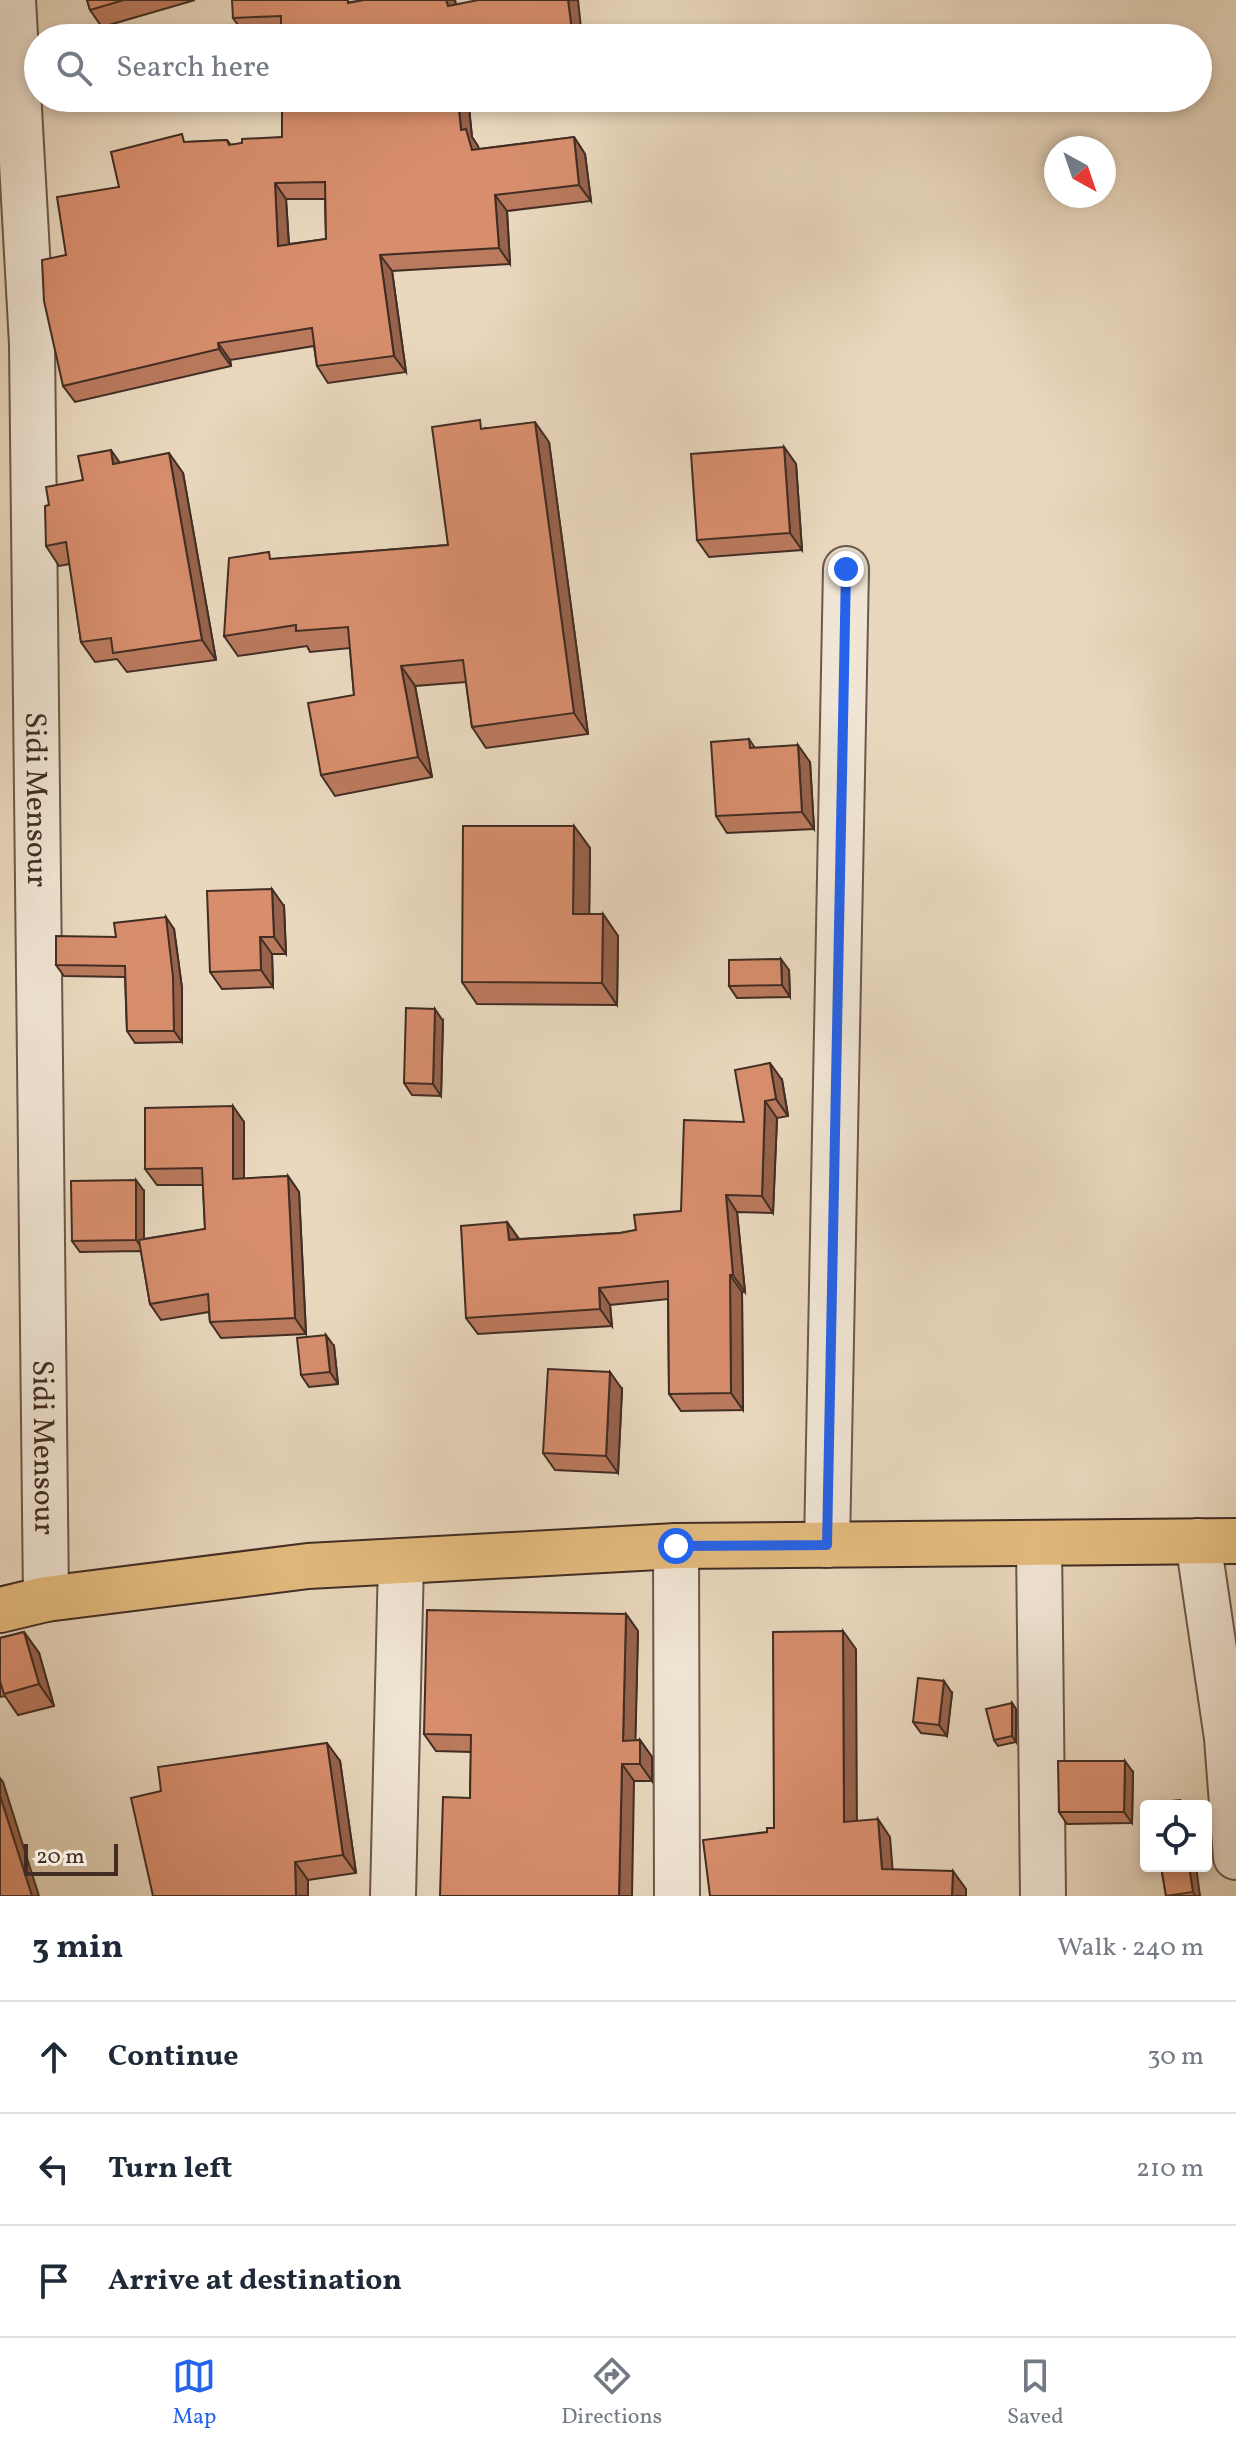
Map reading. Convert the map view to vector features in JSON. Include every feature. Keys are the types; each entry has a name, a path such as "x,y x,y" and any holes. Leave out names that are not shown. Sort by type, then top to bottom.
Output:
{"main road":[{"path":"0,1610 46,1599 308,1566 676,1546 1217,1541"}],"street":[{"name":"Sidi Mensour","path":"13,0 32,344 46,1599"},
{"path":"827,1545 846,569"},
{"path":"1217,1541 1236,1857"},
{"path":"1039,1544 1043,1896"},
{"path":"676,1546 677,1896"},
{"path":"393,1896 401,1561"}],"building":[{"path":"87,0 124,0 90,10"},
{"path":"232,0 348,0 348,3 364,0 446,0 448,6 478,0 568,0 571,24 281,24 281,16 233,18"},
{"path":"282,112 459,112 461,130 466,129 472,150 574,137 579,185 495,195 499,248 380,255 394,356 317,366 312,328 218,343 219,349 63,386 44,301 42,260 66,255 57,197 119,187 111,152 182,134 184,142 227,140 229,145 242,143 242,139 282,137","holes":["325,182 326,239 278,246 275,183"]},
{"path":"480,420 481,429 535,422 574,713 472,727 463,660 401,666 418,757 321,775 308,703 354,695 348,627 296,631 296,625 224,636 229,558 269,552 270,559 448,545 432,427"},
{"path":"784,447 790,533 697,540 691,454"},
{"path":"111,450 113,464 169,453 202,640 113,653 111,638 81,642 66,542 46,546 45,506 49,505 46,487 83,480 78,456"},
{"path":"749,739 750,748 798,745 802,812 716,816 711,742"},
{"path":"463,826 574,826 573,914 603,914 602,983 462,982"},
{"path":"272,889 274,937 260,937 261,970 210,972 207,891"},
{"path":"166,917 173,977 174,1031 127,1031 125,966 56,965 56,936 116,937 114,923"},
{"path":"781,959 782,985 729,986 729,960"},
{"path":"406,1008 435,1009 433,1084 404,1083"},
{"path":"770,1063 776,1099 765,1101 762,1196 726,1195 733,1275 730,1275 731,1393 669,1394 668,1281 599,1288 600,1309 466,1318 461,1226 507,1222 509,1240 620,1233 636,1230 634,1215 681,1211 684,1120 744,1122 735,1070"},
{"path":"233,1106 233,1179 288,1176 295,1318 210,1322 208,1294 150,1304 139,1240 205,1229 202,1168 145,1169 145,1108"},
{"path":"136,1180 136,1240 72,1241 71,1181"},
{"path":"326,1335 330,1372 301,1375 297,1338"},
{"path":"548,1369 610,1372 606,1456 543,1453"},
{"path":"427,1610 626,1614 623,1741 640,1740 640,1764 622,1764 619,1896 440,1896 443,1797 470,1798 471,1735 424,1734"},
{"path":"843,1631 844,1822 878,1819 882,1869 953,1871 952,1896 710,1896 703,1840 767,1832 767,1828 774,1828 773,1632"},
{"path":"24,1632 39,1684 4,1694 0,1681 0,1638"},
{"path":"918,1678 944,1681 939,1725 913,1722"},
{"path":"1012,1703 1012,1736 994,1740 986,1709"},
{"path":"327,1743 343,1855 295,1862 296,1896 153,1896 131,1798 161,1791 158,1767"},
{"path":"1058,1761 1125,1761 1124,1812 1059,1812"},
{"path":"0,1796 32,1896 0,1896"},
{"path":"1162,1872 1190,1872 1193,1892 1166,1896"}],"route":[{"path":"676,1546 827,1545 846,569"}]}
